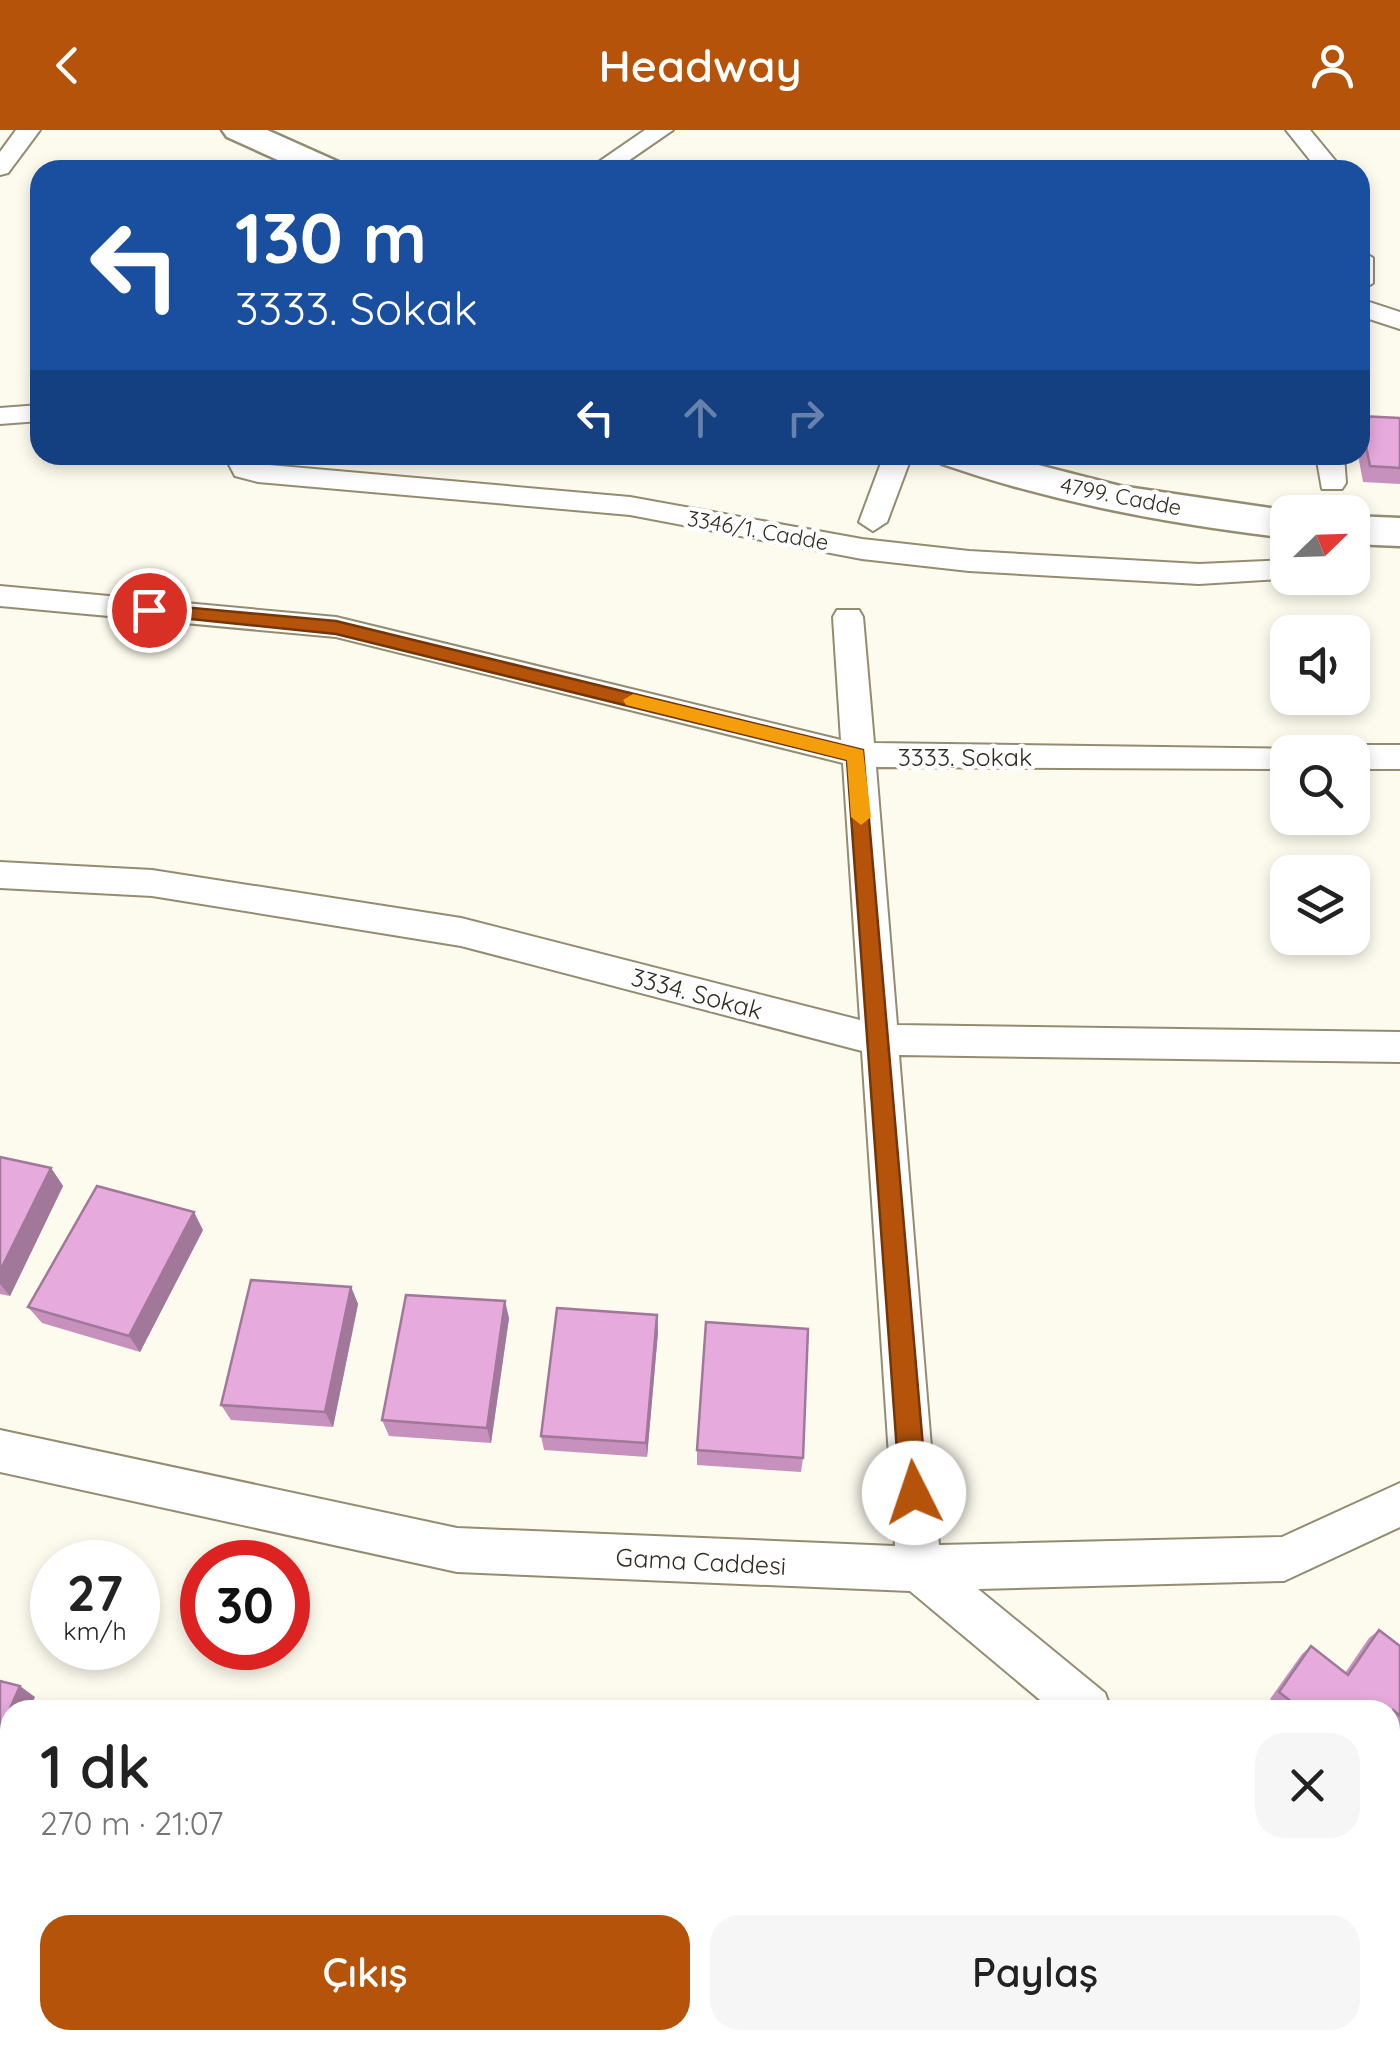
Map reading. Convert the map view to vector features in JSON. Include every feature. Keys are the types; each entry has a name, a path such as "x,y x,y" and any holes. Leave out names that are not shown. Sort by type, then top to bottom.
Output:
{"street":[{"path":"0,168 28,130"},
{"path":"239,130 306,160"},
{"path":"615,160 662,130"},
{"path":"1298,130 1323,160"},
{"path":"1370,310 1400,321"},
{"path":"0,416 30,414"},
{"name":"3346/1. Cadde","path":"243,465 246,470 258,473 630,506 862,549 969,561 1180,573 1270,570"},
{"path":"874,522 894,465"},
{"name":"4799. Cadde","path":"991,465 1052,483 1156,505 1270,521"},
{"path":"1370,531 1400,532"},
{"name":"3333. Sokak","path":"0,596 336,627 856,755 1270,757"},
{"path":"848,617 920,1568 1076,1700"},
{"path":"1370,757 1400,758"},
{"name":"3334. Sokak","path":"0,875 152,883 461,932 878,1040 1400,1047"},
{"name":"Gama Caddesi","path":"0,1451 457,1550 920,1568 1284,1559 1400,1504"}],"building":[{"path":"1370,416 1400,418 1400,468 1370,466"},
{"path":"0,1157 51,1168 0,1271"},
{"path":"97,1186 194,1212 129,1336 28,1307"},
{"path":"251,1280 351,1287 325,1412 221,1405"},
{"path":"406,1295 505,1301 487,1428 382,1420"},
{"path":"557,1308 657,1315 646,1443 541,1436"},
{"path":"706,1322 808,1329 803,1458 697,1450"},
{"path":"1379,1630 1400,1646 1400,1700 1289,1700 1279,1692 1311,1646 1348,1675"},
{"path":"0,1681 20,1686 14,1700 0,1700"}],"slow traffic":[{"path":"633,700 856,755 861,817"}],"route":[{"path":"149,610 336,627 856,755 914,1493"}]}
